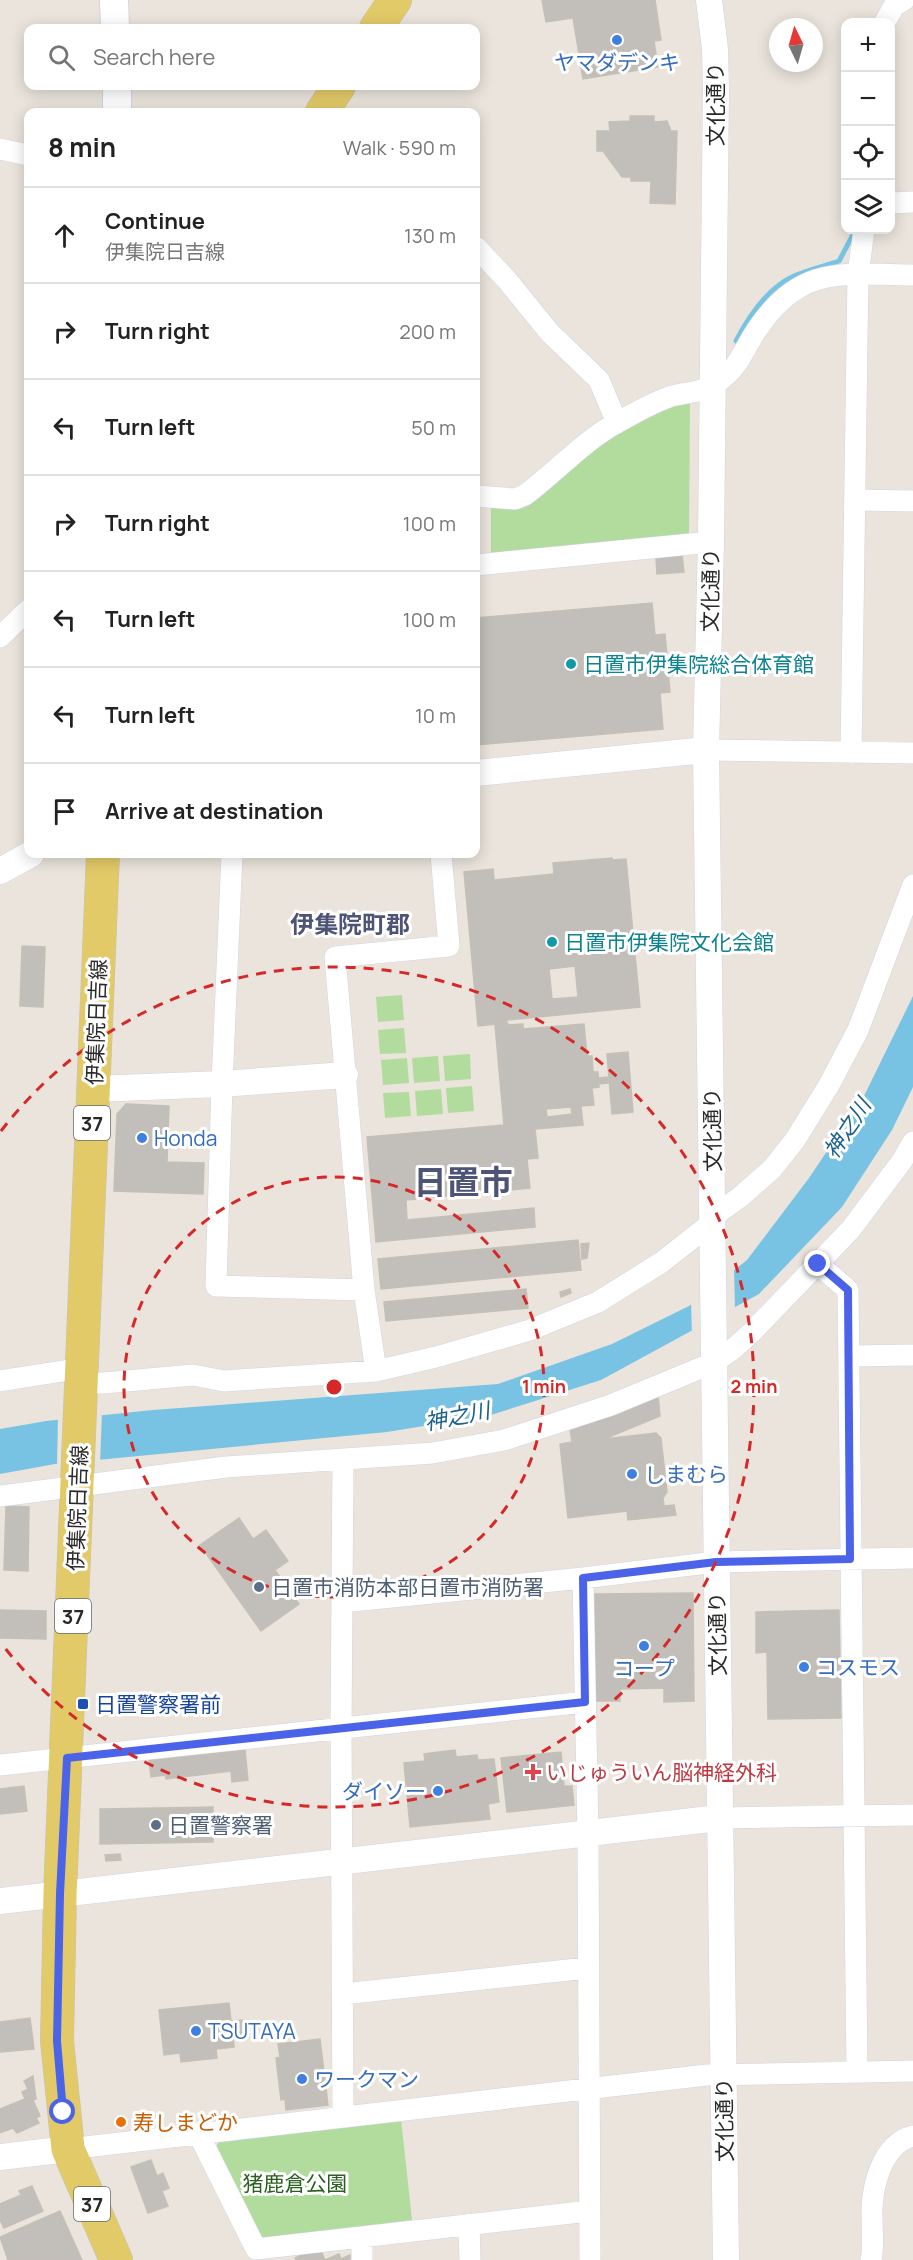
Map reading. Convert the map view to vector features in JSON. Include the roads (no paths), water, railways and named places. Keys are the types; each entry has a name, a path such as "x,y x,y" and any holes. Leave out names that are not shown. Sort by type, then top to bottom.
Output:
{"main road":[{"path":"114,0 115,24"},
{"path":"379,24 395,0"},
{"path":"117,90 117,108"},
{"path":"325,108 336,90"},
{"name":"伊集院日吉線","path":"103,858 79,1480 60,1894 57,2041 68,2149 116,2260"}],"street":[{"name":"文化通り","path":"709,0 715,49 716,89 711,542 706,750 726,2260"},
{"path":"887,18 894,6 904,0"},
{"path":"0,149 24,154"},
{"path":"895,203 913,202"},
{"path":"851,753 858,274 863,234"},
{"path":"480,251 507,280 550,333 599,380 615,418"},
{"path":"480,496 515,499 525,495 615,418 672,396 713,386 736,368 755,332 773,306 790,292 807,283 836,274 913,275"},
{"path":"855,500 913,501"},
{"path":"480,565 711,542"},
{"path":"0,638 24,614"},
{"path":"480,773 706,750 913,753"},
{"path":"0,871 24,858"},
{"path":"232,858 216,1286 364,1290"},
{"path":"376,1371 364,1290 335,957 449,946 441,858"},
{"path":"0,1381 104,1383 193,1375 224,1381 376,1371 436,1358 530,1330 598,1302 662,1262 714,1225 740,1197 772,1169 795,1140 829,1085 858,1029 913,885"},
{"path":"94,1089 222,1084 345,1075"},
{"path":"0,1496 79,1480 433,1453 504,1440 610,1405 715,1362 752,1332 851,1228 902,1161 913,1142"},
{"path":"818,1264 848,1290 857,2071"},
{"path":"849,1356 913,1355"},
{"path":"343,1460 341,1730 344,2116"},
{"path":"342,1602 716,1562 913,1558"},
{"path":"583,1578 588,1834 590,2260"},
{"path":"0,1765 585,1702"},
{"path":"0,1901 719,1818 913,1815"},
{"path":"343,1994 587,1968"},
{"path":"0,2157 723,2073 913,2071"},
{"path":"198,2133 256,2249 589,2211"},
{"path":"871,2260 872,2203 881,2169 896,2144 913,2136"},
{"path":"469,2224 470,2260"},
{"path":"362,2236 362,2260"}],"water":[{"name":"神之川","path":"913,996 913,1087 892,1130 842,1207 759,1294 601,1380 491,1415 387,1432 55,1464 0,1474 0,1429 46,1421 153,1410 498,1384 612,1344 689,1306 747,1260 809,1178 864,1096"}],"waterway":[{"path":"736,341 767,295 794,276 839,261 853,234"}],"place":[{"name":"ヤマダデンキ","path":"617,40"},
{"name":"日置市伊集院総合体育館","path":"571,664"},
{"name":"日置市伊集院文化会館","path":"552,942"},
{"name":"Honda","path":"142,1138"},
{"name":"しまむら","path":"632,1474"},
{"name":"日置市消防本部日置市消防署","path":"259,1587"},
{"name":"コープ","path":"644,1646"},
{"name":"コスモス","path":"804,1667"},
{"name":"日置警察署前","path":"83,1704"},
{"name":"いじゅういん脳神経外科","path":"533,1772"},
{"name":"ダイソー","path":"438,1791"},
{"name":"日置警察署","path":"156,1825"},
{"name":"TSUTAYA","path":"196,2031"},
{"name":"ワークマン","path":"302,2079"},
{"name":"寿しまどか","path":"121,2122"}],"district":[{"name":"伊集院町郡","path":"350,923"},
{"name":"日置市","path":"463,1181"}],"park label":[{"name":"猪鹿倉公園","path":"295,2183"}]}
